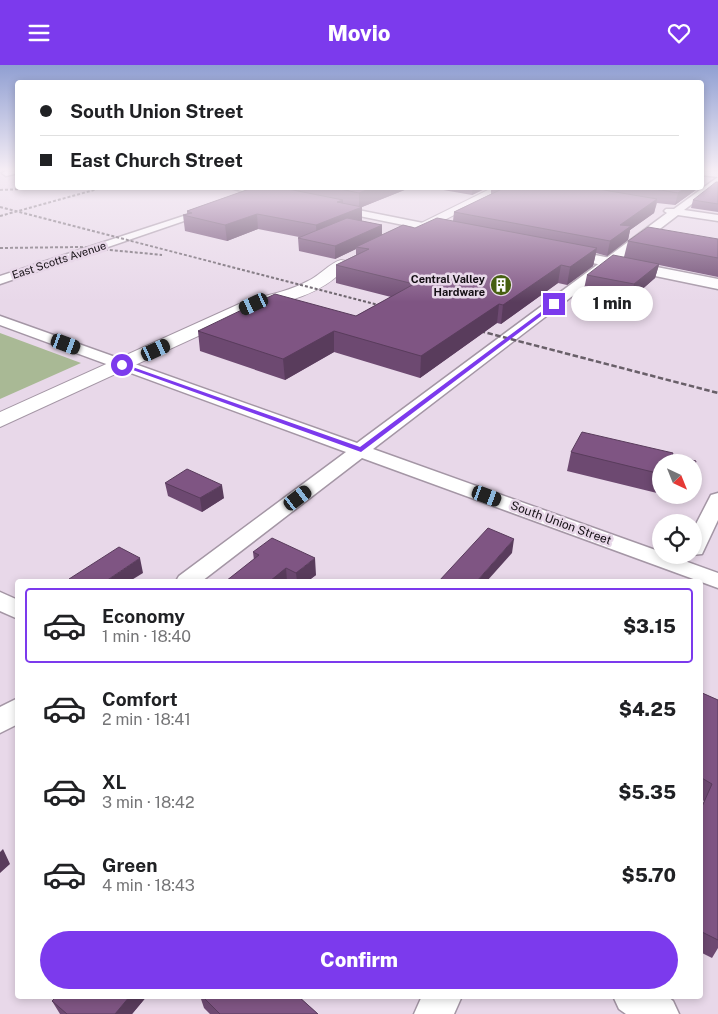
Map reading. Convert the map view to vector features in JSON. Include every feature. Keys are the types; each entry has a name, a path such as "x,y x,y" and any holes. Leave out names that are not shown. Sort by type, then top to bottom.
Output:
{"main road":[{"path":"390,241 448,213"},
{"path":"0,420 254,304 286,296 335,273 341,264 357,256"}],"street":[{"name":"East Scotts Avenue","path":"0,280 200,213"},
{"path":"361,213 451,231"},
{"path":"190,579 610,262 666,213"},
{"path":"685,213 718,218"},
{"path":"545,249 718,283"},
{"name":"South Union Street","path":"0,320 361,450 652,551"},
{"path":"702,532 718,499"},
{"name":"South Union Street","path":"689,564 718,581"},
{"path":"0,600 15,609"},
{"path":"0,722 15,711"},
{"path":"433,1014 441,999"},
{"path":"637,999 660,1014"}],"green space":[{"path":"0,333 81,363 0,399"}],"building":[{"path":"191,213 346,213 316,225 257,214 225,225 183,215"},
{"path":"461,213 637,213 620,225 631,226 610,241"},
{"path":"347,218 382,225 335,246 298,238"},
{"path":"437,218 597,248 570,267 561,265 503,305 499,304 421,356 334,331 283,359 198,331 275,294 356,316 414,284 336,265 369,249 356,247 403,225 415,228"},
{"path":"648,227 718,239 718,258 628,241"},
{"path":"613,255 659,264 634,284 587,275"},
{"path":"582,432 673,453 652,454 652,472 571,452"},
{"path":"187,469 222,485 200,498 165,483"},
{"path":"488,528 514,539 479,579 441,579"},
{"path":"272,538 315,558 296,573 286,568 272,579 229,579 259,555 253,552"},
{"path":"119,547 140,558 109,579 69,579"},
{"path":"703,693 718,700 718,940 703,932 703,804 712,784 703,779"},
{"path":"54,999 128,999 115,1014 67,1014 52,1001"},
{"path":"205,999 301,999 318,1014 220,1014"}],"railway":[{"path":"0,216 10,213"},
{"path":"24,213 390,308"},
{"path":"0,248 80,247 162,255"},
{"path":"472,329 718,393"}],"place":[{"name":"Central Valley Hardware","path":"501,285"}],"route":[{"path":"122,365 361,450 554,304"}]}
